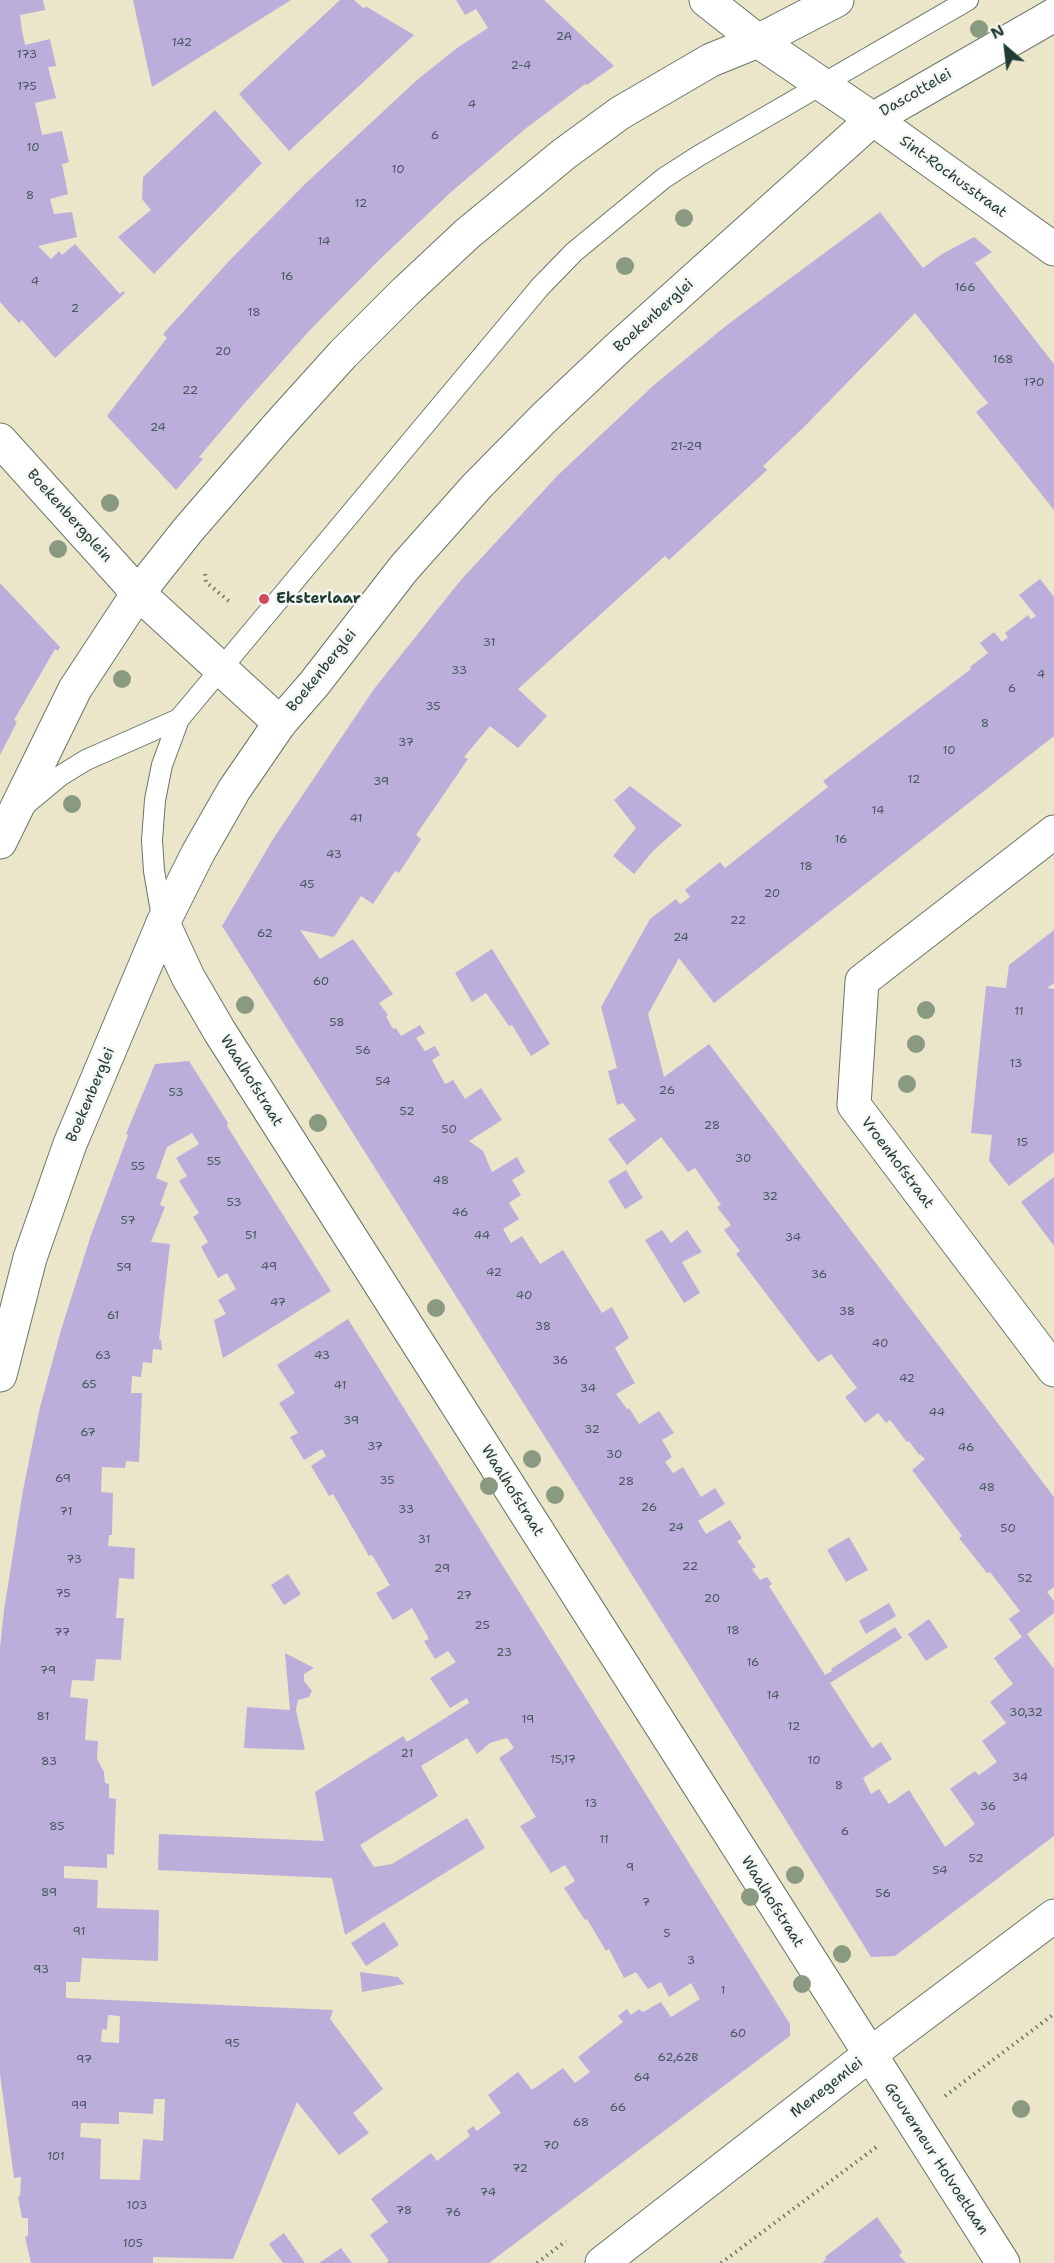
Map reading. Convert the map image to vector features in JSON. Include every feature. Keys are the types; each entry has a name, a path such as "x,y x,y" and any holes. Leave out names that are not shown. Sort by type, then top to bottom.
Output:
{"street":[{"name":"Sint-Rochusstraat","path":"706,0 758,41 873,119 1054,249"},
{"path":"6,829 75,689 138,593 188,530 336,362 405,292 467,234 564,154 620,112 711,60 758,41 837,0"},
{"name":"Dascottelei","path":"873,119 1054,15"},
{"name":"Boekenberglei","path":"0,1375 30,1258 70,1144 163,923 198,853 234,790 280,723 314,684 404,568 477,486 619,347 873,119"},
{"name":"Boekenbergplein","path":"0,440 138,593 280,723"},
{"name":"Vroenhofstraat","path":"1054,832 862,981 854,1105 1054,1370"},
{"name":"Waalhofstraat","path":"163,923 188,977 220,1032 869,2055"},
{"name":"Menegemlei","path":"602,2263 869,2055 1054,1916"},
{"name":"Gouverneur Holvoetlaan","path":"869,2055 1003,2263"}],"lane":[{"path":"163,923 154,871 152,840 155,800 162,765 179,719 505,328 574,252 664,178 700,154 968,0"},
{"path":"6,829 60,776 111,747 179,719"}],"path":[{"path":"206,572 206,582 236,607"}],"building":[{"path":"0,0 43,0 45,10 20,15 22,30 25,45 50,39 56,66 48,67 56,98 35,103 42,135 62,131 69,162 62,164 68,194 50,199 54,214 72,212 77,237 38,246 51,259 59,251 62,255 75,244 120,294 123,291 125,293 55,358 22,320 19,323 0,302"},
{"path":"133,0 291,0 152,87"},
{"path":"340,0 354,0 363,8 367,7 414,35 289,151 239,94"},
{"path":"456,0 544,0 614,66 587,85 585,84 525,129 450,193 378,261 309,331 244,404 199,457 203,459 176,490 107,416 167,338 163,334 230,260 305,184 417,80 457,48 488,28 476,9 465,15"},
{"path":"215,110 262,163 154,274 118,237 151,210 142,199 143,177"},
{"path":"880,212 923,268 942,254 974,237 992,252 975,263 1054,364 1054,510 976,412 988,403 915,313 763,466 767,470 669,560 665,556 518,689 547,716 518,748 490,726 464,757 468,759 416,835 421,839 399,873 395,871 373,904 361,896 334,937 300,930 320,959 353,939 393,994 379,1003 388,1015 386,1016 393,1029 396,1028 401,1036 420,1025 425,1033 416,1038 425,1051 435,1046 440,1055 432,1060 445,1084 453,1080 465,1099 481,1088 502,1120 469,1141 483,1151 492,1172 517,1157 525,1172 512,1180 521,1195 509,1203 519,1219 503,1229 511,1243 522,1236 540,1264 563,1250 602,1313 612,1307 629,1338 615,1348 635,1383 616,1394 639,1424 659,1411 674,1433 662,1440 672,1457 665,1462 673,1473 683,1467 701,1497 715,1488 725,1504 698,1521 706,1534 730,1520 742,1538 737,1541 756,1567 752,1569 760,1580 767,1577 772,1584 769,1586 825,1675 895,1627 902,1638 830,1683 872,1748 881,1742 892,1759 863,1778 871,1794 879,1789 889,1804 909,1790 945,1847 975,1824 950,1789 975,1771 979,1775 997,1762 982,1741 1006,1723 990,1702 1013,1684 994,1658 1022,1637 1009,1619 1020,1611 990,1572 987,1573 959,1538 962,1536 912,1470 925,1459 919,1455 909,1441 907,1442 890,1420 886,1423 878,1413 865,1423 845,1397 857,1388 831,1354 818,1362 736,1254 740,1251 724,1230 731,1225 717,1207 721,1205 695,1168 688,1172 661,1137 627,1165 608,1139 636,1120 623,1103 617,1105 608,1071 617,1068 601,1007 650,919 676,899 680,904 690,897 685,890 720,862 725,868 828,787 823,781 971,669 970,667 988,653 980,643 994,632 1002,642 1008,637 1005,633 1028,615 1031,619 1036,616 1019,595 1040,579 1054,597 1054,736 714,1003 679,958 648,1014 664,1077 709,1044 1054,1497 1054,1587 1047,1592 1054,1601 1054,1613 1027,1634 1054,1669 1054,1836 895,1956 871,1957 222,926 273,839 374,689 460,581 558,475 654,385 727,325"},
{"path":"0,583 60,647 58,651 55,649 14,720 17,722 0,755"},
{"path":"630,786 682,825 653,851 634,874 613,856 636,828 614,800"},
{"path":"1054,930 1054,983 1047,988 1054,989 1054,1152 1009,1186 989,1161 992,1135 971,1133 986,986 1006,988 1009,965"},
{"path":"492,949 550,1044 531,1056 512,1025 509,1026 486,993 472,1002 455,973"},
{"path":"189,1061 228,1123 227,1126 331,1291 223,1358 214,1320 226,1314 218,1300 236,1289 227,1273 218,1278 201,1247 208,1242 193,1217 199,1213 179,1181 187,1176 176,1158 199,1144 192,1133 167,1147 156,1178 168,1183 160,1205 165,1207 151,1242 170,1244 159,1340 161,1340 162,1350 153,1349 152,1363 143,1362 141,1377 132,1376 131,1393 142,1393 139,1462 126,1461 125,1468 102,1467 101,1492 113,1493 112,1535 109,1535 108,1546 135,1548 134,1579 119,1578 116,1618 124,1618 121,1660 96,1659 94,1681 72,1680 70,1697 88,1699 85,1740 98,1741 97,1759 104,1772 105,1783 109,1784 109,1798 116,1799 114,1855 107,1854 107,1868 64,1866 64,1878 98,1880 97,1908 159,1910 158,1961 82,1958 80,1982 66,1982 66,1998 333,2010 330,2019 383,2089 353,2113 369,2133 339,2155 297,2102 233,2259 153,2257 153,2263 31,2263 25,2237 28,2236 28,2218 22,2218 18,2197 20,2196 21,2177 14,2178 0,2074 0,1649 4,1610 23,1490 40,1407 61,1330 91,1235 128,1135 126,1134 155,1064","holes":["108,2015 120,2016 119,2043 101,2042 102,2029 107,2030","154,2099 165,2099 163,2141 143,2139 140,2180 100,2179 101,2139 80,2137 81,2123 119,2124 119,2112 153,2114"]},
{"path":"626,1170 643,1198 625,1209 608,1181"},
{"path":"1054,1177 1054,1246 1021,1202"},
{"path":"662,1230 671,1243 687,1230 702,1252 682,1262 700,1293 684,1303 645,1240"},
{"path":"348,1319 790,2024 790,2036 489,2263 386,2263 389,2261 370,2235 388,2222 371,2199 431,2153 437,2161 470,2136 467,2131 473,2126 477,2131 501,2113 488,2095 518,2072 532,2090 563,2068 575,2083 590,2072 578,2057 623,2022 618,2016 627,2009 631,2015 639,2009 643,2012 661,2002 671,2017 700,1999 691,1983 669,1997 661,1982 648,1989 636,1972 624,1978 609,1949 606,1951 587,1919 585,1920 564,1888 575,1881 565,1865 551,1873 520,1826 536,1817 499,1758 514,1748 507,1738 490,1743 477,1754 467,1738 421,1766 438,1796 360,1845 374,1867 392,1864 467,1818 485,1848 345,1935 332,1878 158,1870 159,1834 324,1841 315,1792 403,1736 407,1742 469,1703 467,1698 450,1708 430,1678 456,1662 448,1651 435,1659 424,1641 429,1639 412,1608 393,1620 376,1593 390,1585 372,1555 369,1556 333,1494 329,1496 311,1466 326,1456 322,1449 304,1460 290,1437 298,1433 279,1403 295,1393 277,1365"},
{"path":"849,1537 868,1570 846,1582 827,1550"},
{"path":"288,1574 301,1594 284,1605 271,1585"},
{"path":"889,1603 896,1616 866,1634 859,1621"},
{"path":"929,1619 948,1647 926,1661 908,1634"},
{"path":"285,1653 314,1668 304,1674 304,1681 312,1691 309,1697 298,1700 296,1710 305,1750 244,1748 247,1707 290,1710"},
{"path":"384,1922 399,1945 366,1966 351,1943"},
{"path":"360,1972 398,1977 404,1984 362,1992"},
{"path":"877,2217 902,2252 899,2255 906,2263 822,2263 825,2257"},
{"path":"284,2233 305,2263 283,2263 269,2244"},
{"path":"341,2248 352,2263 319,2263 328,2257"}],"place":[{"name":"Eksterlaar","path":"264,599"}]}
